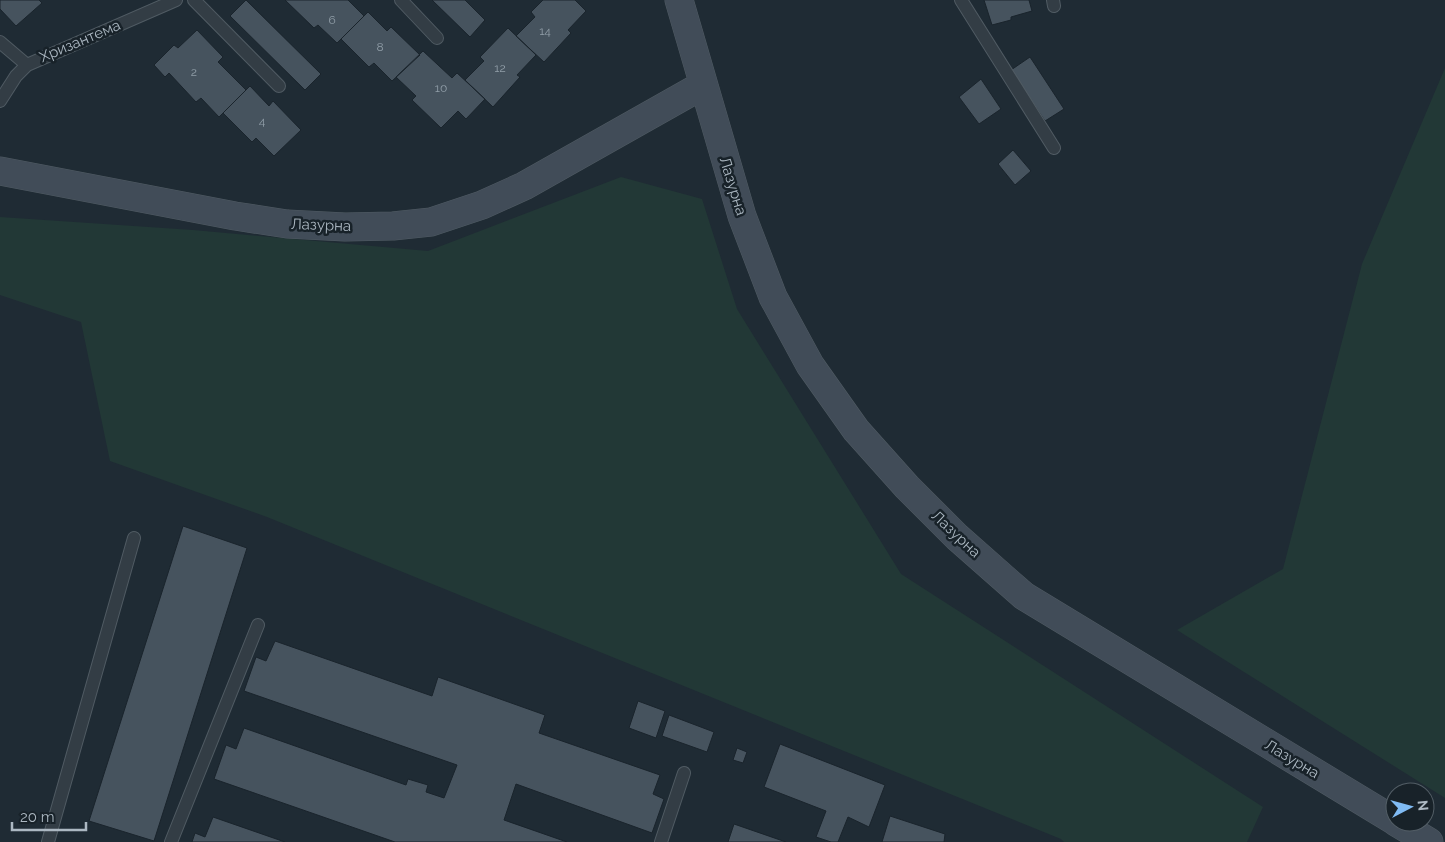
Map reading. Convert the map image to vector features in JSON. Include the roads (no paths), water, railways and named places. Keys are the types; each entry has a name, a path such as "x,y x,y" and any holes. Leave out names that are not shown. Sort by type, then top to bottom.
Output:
{"street":[{"name":"Лазурна","path":"679,0 742,216 773,298 810,365 856,430 907,487 957,537 1024,596 1385,815"},
{"name":"Лазурна","path":"0,171 287,224 365,227 432,222 482,205 524,186 703,85"},
{"name":"Лазурна","path":"1412,832 1429,842"}],"lane":[{"name":"Хризантема","path":"0,101 3,93 27,64 176,0"},
{"path":"194,0 279,86"},
{"path":"401,0 437,38"},
{"path":"962,0 1054,148"},
{"path":"0,42 27,64"},
{"path":"48,842 134,538"},
{"path":"171,842 258,625"},
{"path":"661,842 684,773"}]}
